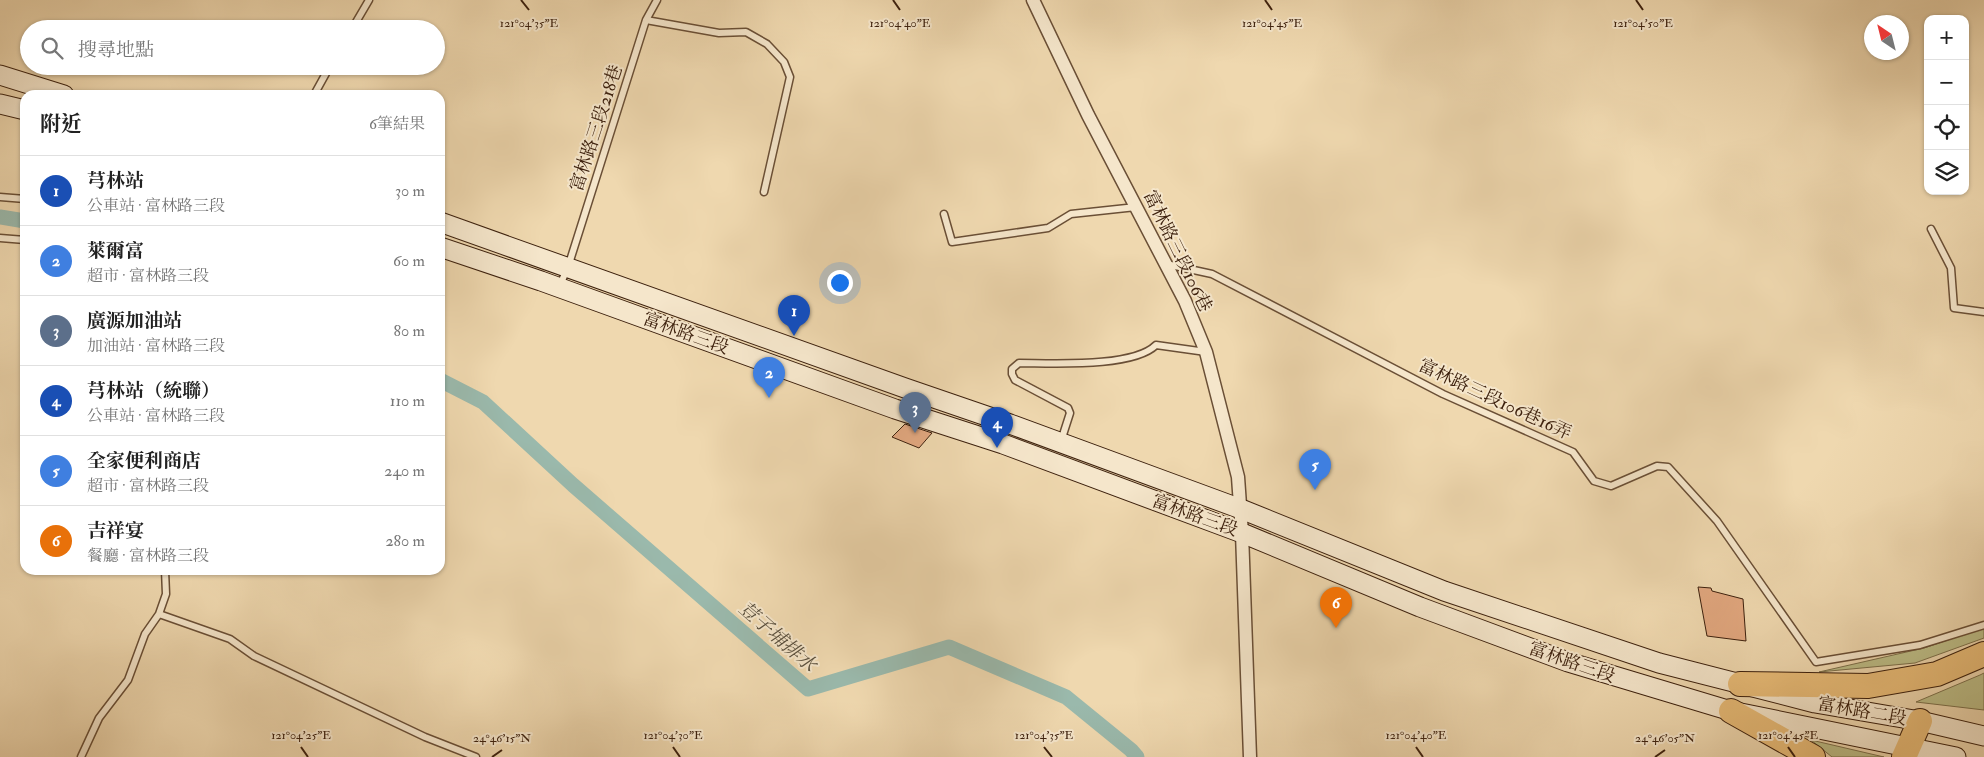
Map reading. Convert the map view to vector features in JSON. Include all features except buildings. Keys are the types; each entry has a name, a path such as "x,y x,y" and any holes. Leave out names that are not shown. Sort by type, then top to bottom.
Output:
{"highway":[{"path":"1740,684 1868,686 1936,674 1984,654"},
{"path":"1731,711 1813,757"},
{"path":"1906,753 1920,721"}],"main road":[{"path":"0,75 48,90"},
{"path":"0,104 20,109"},
{"name":"富林路三段","path":"445,224 1060,442 1241,509 1444,591 1659,663 1740,684"},
{"name":"富林路三段","path":"445,248 895,409 1003,444 1242,533 1420,607 1559,658 1731,711 1906,753 1956,757"},
{"name":"富林路二段","path":"1740,684 1815,703 1920,721 1984,736"}],"street":[{"name":"富林路三段106巷","path":"1034,0 1088,115 1138,207 1185,301 1206,352 1238,478 1241,509 1250,757"},
{"path":"895,409 904,388"},
{"path":"1003,444 1010,424"}],"lane":[{"path":"357,20 369,0"},
{"name":"富林路三段218巷","path":"559,288 568,267 646,20 656,0"},
{"path":"646,20 719,33 746,32 767,44 784,62 790,77 764,192"},
{"path":"317,90 325,75"},
{"path":"0,197 20,199"},
{"path":"944,214 952,242 1048,228 1070,214 1138,207"},
{"path":"1931,228 1950,268 1954,308 1984,312"},
{"path":"0,238 20,240"},
{"name":"富林路三段106巷16弄","path":"1166,264 1212,274 1443,394 1573,452 1594,481 1610,486 1657,466 1668,467 1717,521 1816,662 1920,644 1984,625"},
{"path":"1060,442 1070,413 1068,408 1015,380 1012,368 1019,363 1103,362 1149,352 1156,345 1206,352"},
{"path":"81,757 99,718 128,680 145,634 159,614 166,594 165,575"},
{"path":"159,614 230,639 254,656 425,737 476,757"}],"green space":[{"path":"1984,628 1984,638 1915,663 1819,672 1924,648"},
{"path":"1984,673 1984,710 1916,702 1980,675"},
{"path":"1811,740 1884,757 1832,757"}],"waterway":[{"name":"荳子埔排水","path":"0,217 20,220"},
{"name":"荳子埔排水","path":"445,383 483,402 573,485 808,689 949,647 1066,697 1137,757"}],"place":[{"name":"芎林站","path":"794,336"},
{"name":"萊爾富","path":"769,398"},
{"name":"廣源加油站","path":"915,433"},
{"name":"芎林站（統聯）","path":"997,448"},
{"name":"全家便利商店","path":"1315,490"},
{"name":"吉祥宴","path":"1336,628"}]}
